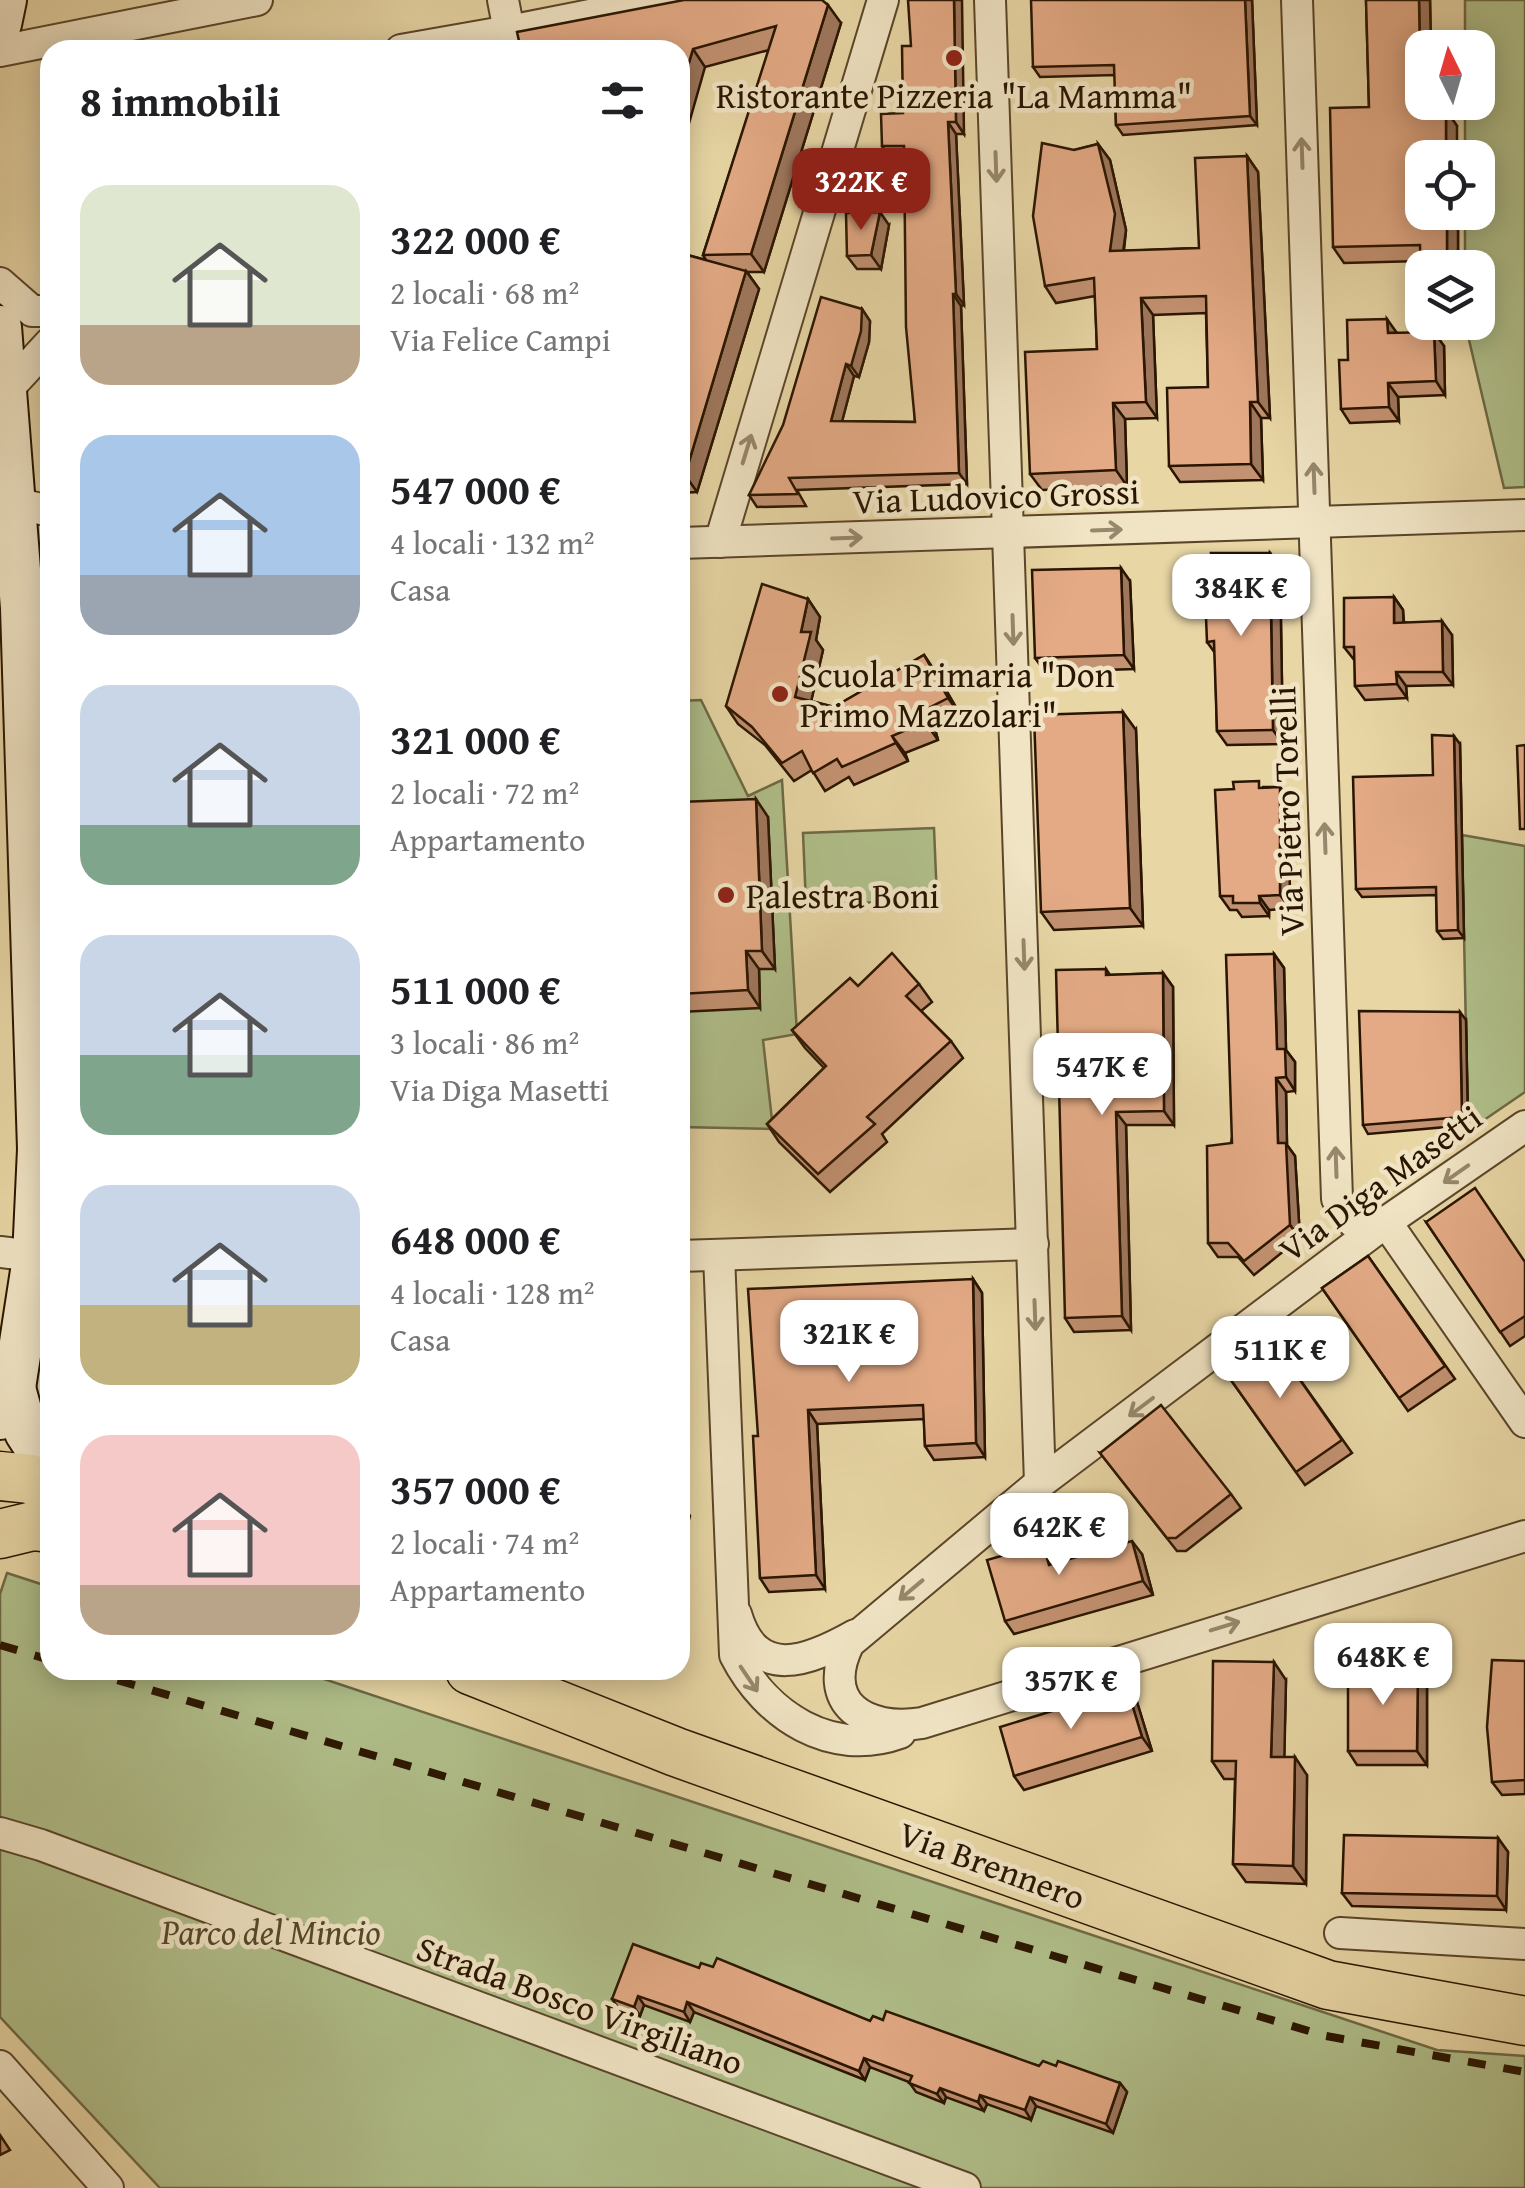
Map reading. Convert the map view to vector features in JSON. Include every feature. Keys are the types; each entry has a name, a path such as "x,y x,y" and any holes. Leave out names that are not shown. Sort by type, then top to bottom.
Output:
{"main road":[{"path":"0,24 5,0"},
{"path":"0,327 4,393 20,504 39,1148 18,1263 7,1403 40,1454"},
{"path":"18,1263 10,1165 2,577 20,504"},
{"path":"0,1476 30,1479 27,1517"},
{"name":"Via Brennero","path":"495,1680 676,1752 1328,1985 1525,2021"}],"street":[{"path":"55,40 257,0"},
{"path":"494,34 503,0"},
{"path":"459,40 666,0"},
{"path":"720,542 883,0"},
{"path":"990,0 1040,1483"},
{"name":"Via Pietro Torelli","path":"1297,0 1337,1199 1353,1222 1386,1222"},
{"path":"0,51 40,43"},
{"path":"0,283 32,311 40,311"},
{"path":"4,393 40,353"},
{"name":"Via Ludovico Grossi","path":"690,543 1525,515"},
{"name":"Via Diga Masetti","path":"922,1722 878,1725 863,1718 842,1692 842,1658 861,1632 1040,1483 1386,1222 1525,1126"},
{"path":"1386,1222 1525,1422"},
{"path":"690,1256 1032,1244"},
{"path":"719,1255 735,1655 758,1692 782,1714 810,1730 855,1740 877,1740 922,1722 1525,1536"},
{"path":"731,1586 744,1636 758,1651 776,1660 796,1662 816,1657 861,1632"},
{"name":"Strada Bosco Virgiliano","path":"0,1833 41,1844 965,2188"},
{"path":"1340,1934 1525,1944"},
{"path":"0,2066 108,2188"}],"green space":[{"path":"1465,0 1525,0 1525,487 1504,488 1469,340 1495,340 1495,250 1465,250 1465,230 1495,230 1495,140 1465,140 1465,120 1495,120 1495,30 1465,30"},
{"path":"701,700 748,796 782,780 797,1034 763,1040 773,1129 690,1127 690,701"},
{"path":"934,828 937,900 806,905 803,833"},
{"path":"1462,835 1525,846 1525,1092 1468,1131"},
{"name":"Parco del Mincio","path":"7,1573 40,1584 40,1680 327,1680 1437,2050 1525,2056 1525,2188 160,2188 0,2017 0,1594"}],"building":[{"path":"684,0 822,0 828,5 751,254 703,255 776,26 693,49 690,59 690,40 519,40 517,32"},
{"path":"908,0 954,0 956,122 948,122 959,473 789,478 798,494 749,495 783,425 821,297 862,309 861,331 851,366 846,364 831,421 915,422 906,327 904,146 882,146 881,114 903,113 902,46 911,46"},
{"path":"1031,0 1245,0 1250,116 1116,125 1114,65 1033,67"},
{"path":"1366,0 1419,0 1420,30 1405,30 1405,120 1446,120 1446,140 1405,140 1405,230 1447,230 1447,250 1420,250 1420,245 1333,247 1330,108 1369,107"},
{"path":"1042,143 1074,150 1098,144 1115,214 1110,251 1199,248 1195,158 1247,156 1258,402 1250,402 1251,464 1169,466 1167,388 1208,387 1206,296 1141,298 1146,402 1113,403 1116,470 1030,474 1025,352 1097,349 1094,278 1045,286 1033,216"},
{"path":"880,212 871,255 847,256 846,213"},
{"path":"690,256 746,271 690,458"},
{"path":"1387,319 1388,333 1405,333 1405,340 1434,340 1436,381 1388,383 1389,407 1341,409 1339,360 1348,360 1347,320"},
{"path":"1211,553 1270,553 1273,730 1217,731 1214,641 1207,642 1204,568 1214,569"},
{"path":"1121,568 1124,655 1035,658 1032,570"},
{"name":"Scuola Primaria \"Don Primo Mazzolari\"","path":"762,584 808,599 801,632 811,632 795,697 834,707 924,655 948,698 923,711 925,722 892,736 896,743 842,767 837,759 813,773 802,751 782,763 752,727 726,706"},
{"path":"1394,597 1394,623 1442,621 1443,672 1396,672 1397,684 1355,686 1354,647 1344,647 1344,598"},
{"path":"1123,712 1130,908 1041,912 1034,715"},
{"path":"1432,735 1454,736 1458,930 1437,931 1436,887 1356,889 1353,777 1433,775"},
{"path":"1525,745 1525,829 1520,829 1517,746"},
{"path":"1259,781 1259,788 1280,787 1280,895 1259,896 1260,903 1233,903 1233,896 1220,896 1215,790 1234,789 1233,782"},
{"name":"Palestra Boni","path":"756,799 762,951 746,951 748,990 690,993 690,802"},
{"path":"892,953 919,984 906,996 951,1041 867,1117 875,1124 818,1174 767,1124 826,1066 792,1030 850,978 858,986"},
{"path":"1274,954 1277,1049 1285,1049 1286,1077 1276,1078 1278,1143 1286,1143 1290,1225 1244,1261 1228,1243 1208,1243 1207,1146 1232,1143 1226,955"},
{"path":"1106,969 1106,975 1163,973 1164,1111 1116,1112 1122,1316 1065,1318 1056,970"},
{"path":"1359,1011 1460,1012 1462,1117 1363,1125"},
{"path":"1475,1188 1525,1262 1525,1316 1500,1332 1426,1222"},
{"path":"1368,1256 1445,1366 1399,1398 1322,1288"},
{"path":"973,1279 976,1443 925,1446 923,1405 808,1410 816,1575 760,1578 753,1436 758,1436 748,1289"},
{"path":"1265,1330 1342,1440 1296,1472 1219,1363"},
{"path":"1161,1405 1231,1494 1176,1538 1167,1538 1100,1453"},
{"path":"1132,1541 1143,1581 1005,1621 987,1560 1043,1544 1049,1565"},
{"path":"1492,1660 1525,1661 1525,1780 1492,1782 1487,1727"},
{"path":"1213,1661 1274,1662 1271,1757 1295,1757 1293,1866 1233,1864 1236,1761 1212,1761"},
{"path":"1348,1665 1418,1666 1417,1751 1348,1751"},
{"path":"1127,1688 1142,1737 1014,1776 1000,1727"},
{"path":"1344,1835 1498,1838 1497,1896 1342,1893"},
{"path":"633,1944 699,1968 701,1963 713,1967 717,1958 870,2021 873,2016 883,2020 886,2011 1039,2066 1043,2061 1056,2066 1058,2061 1120,2083 1106,2124 1030,2097 1025,2110 980,2095 978,2102 940,2088 937,2094 909,2083 912,2076 864,2058 859,2071 687,2002 684,2012 638,1996 634,2007 612,1999"}],"railway":[{"path":"0,1645 40,1657"},
{"path":"117,1680 1326,2036 1525,2072"}],"place":[{"name":"Ristorante Pizzeria \"La Mamma\"","path":"954,58"},
{"name":"Scuola Primaria \"Don Primo Mazzolari\"","path":"780,694"},
{"name":"Palestra Boni","path":"726,895"}]}
